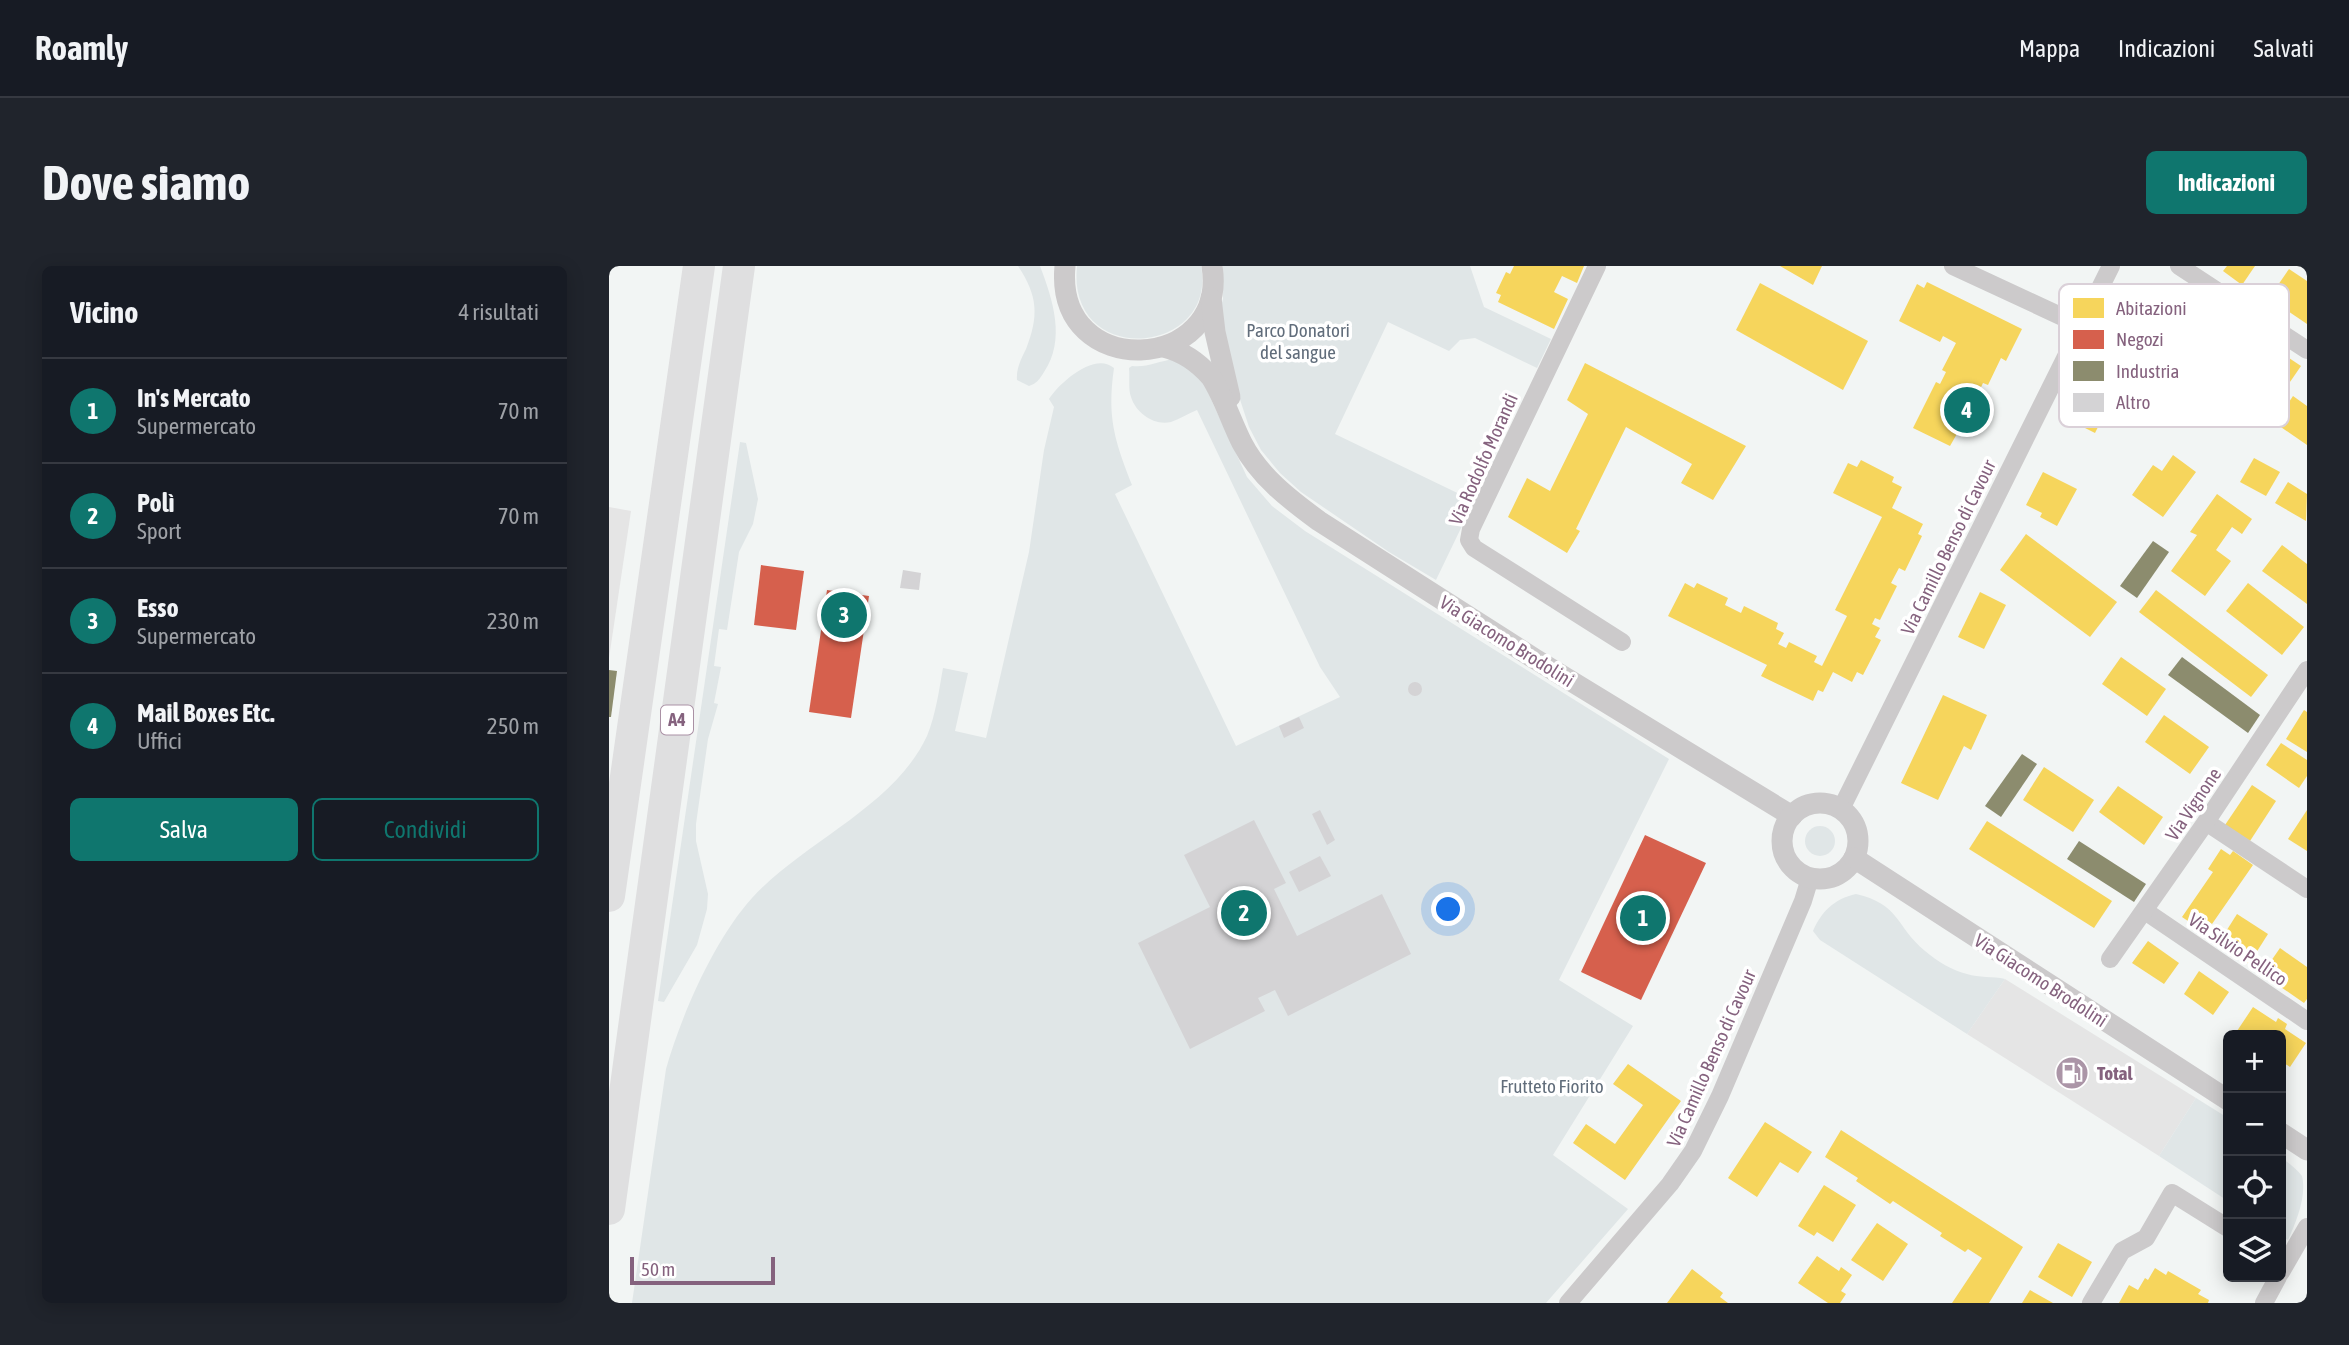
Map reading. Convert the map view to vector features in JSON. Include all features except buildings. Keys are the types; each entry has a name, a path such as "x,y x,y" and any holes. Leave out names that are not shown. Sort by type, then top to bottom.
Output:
{"highway":[{"name":"A4","path":"609,896 699,266"},
{"name":"A4","path":"609,1209 739,266"}],"street":[{"name":"Via Giacomo Brodolini","path":"1212,266 1211,295 1216,332 1242,443"},
{"name":"Via Rodolfo Morandi","path":"1597,266 1471,528 1469,540 1473,548 1622,642"},
{"path":"1953,266 2059,315"},
{"name":"Via Camillo Benso di Cavour","path":"2102,284 2111,266"},
{"path":"2179,266 2206,284"},
{"path":"1060,272 1072,312 1080,324 1101,342 1124,351 1138,352 1164,347 1181,339 1205,312 1211,295"},
{"path":"2289,338 2307,350"},
{"name":"Via Giacomo Brodolini","path":"1164,347 1188,356 1212,377 1242,443 1255,464 1278,489 1319,521 1535,659 1791,816"},
{"name":"Via Camillo Benso di Cavour","path":"1840,809 2059,372"},
{"name":"Via Vignone","path":"2110,959 2302,691 2307,670"},
{"path":"1820,803 1840,809 1848,815 1857,831 1854,858 1840,874 1831,878 1810,878 1791,866 1786,857 1782,836 1791,816 1809,805 1820,803"},
{"path":"2206,822 2307,889"},
{"name":"Via Giacomo Brodolini","path":"1854,858 2223,1097"},
{"name":"Via Camillo Benso di Cavour","path":"1568,1303 1670,1184 1693,1151 1735,1062 1803,901 1810,878"},
{"name":"Via Silvio Pellico","path":"2145,911 2307,1021"},
{"path":"2286,1136 2307,1150"},
{"path":"2091,1303 2122,1251 2146,1238 2172,1192 2223,1225"},
{"path":"2286,1260 2307,1227"},
{"path":"2264,1303 2274,1282"}],"shaded area":[{"path":"609,507 631,511 609,658"},
{"path":"2005,979 2196,1098 2159,1156 1967,1034"}],"green space":[{"path":"1018,266 1040,266 1055,320 1056,333 1051,360 1039,379 1029,386 1017,380 1017,376 1033,326 1034,306 1030,287"},
{"path":"1077,266 1201,266 1200,296 1187,318 1166,333 1141,338 1116,335 1094,322 1080,299"},
{"name":"Parco Donatori del sangue","path":"1223,266 1470,266 1484,307 1551,339 1537,368 1475,338 1460,340 1449,351 1388,322 1335,434 1474,501 1436,580 1389,552 1301,492 1280,473 1261,450 1249,427 1227,360 1219,313 1223,299"},
{"name":"Frutteto Fiorito","path":"1174,359 1198,371 1247,477 1272,506 1305,531 1669,759 1559,980 1633,1026 1553,1155 1628,1209 1546,1303 632,1303 666,1069 700,979 725,935 752,898 773,878 871,804 912,761 930,728 943,668 968,673 955,731 986,738 1029,552 1044,450 1054,407 1049,399 1069,378 1097,363 1114,368 1111,400 1114,428 1132,485 1115,494 1236,746 1340,697 1320,667 1197,410 1165,423 1147,417 1133,403 1129,368"},
{"path":"740,442 746,443 758,499 753,524 739,552 727,630 719,629 714,666 721,667 714,703 718,704 708,739 696,824 696,841 708,894 707,909 697,945 664,1002 658,1001"},
{"path":"1820,826 1830,831 1835,841 1830,851 1820,856 1810,851 1805,841 1810,831"},
{"path":"1856,894 1870,898 1890,910 1916,942 1945,965 1972,975 2005,979 1967,1034 1820,940 1813,931 1820,917 1841,899"},
{"path":"2196,1098 2223,1115 2223,1198 2159,1156"},
{"path":"2286,1161 2300,1173 2303,1184 2300,1209 2288,1240"}],"place":[{"name":"Mail Boxes Etc.","path":"1967,410"},
{"name":"Esso","path":"844,615"},
{"name":"Polì","path":"1244,913"},
{"name":"In's Mercato","path":"1643,918"},
{"name":"Total","path":"2072,1073"}]}
